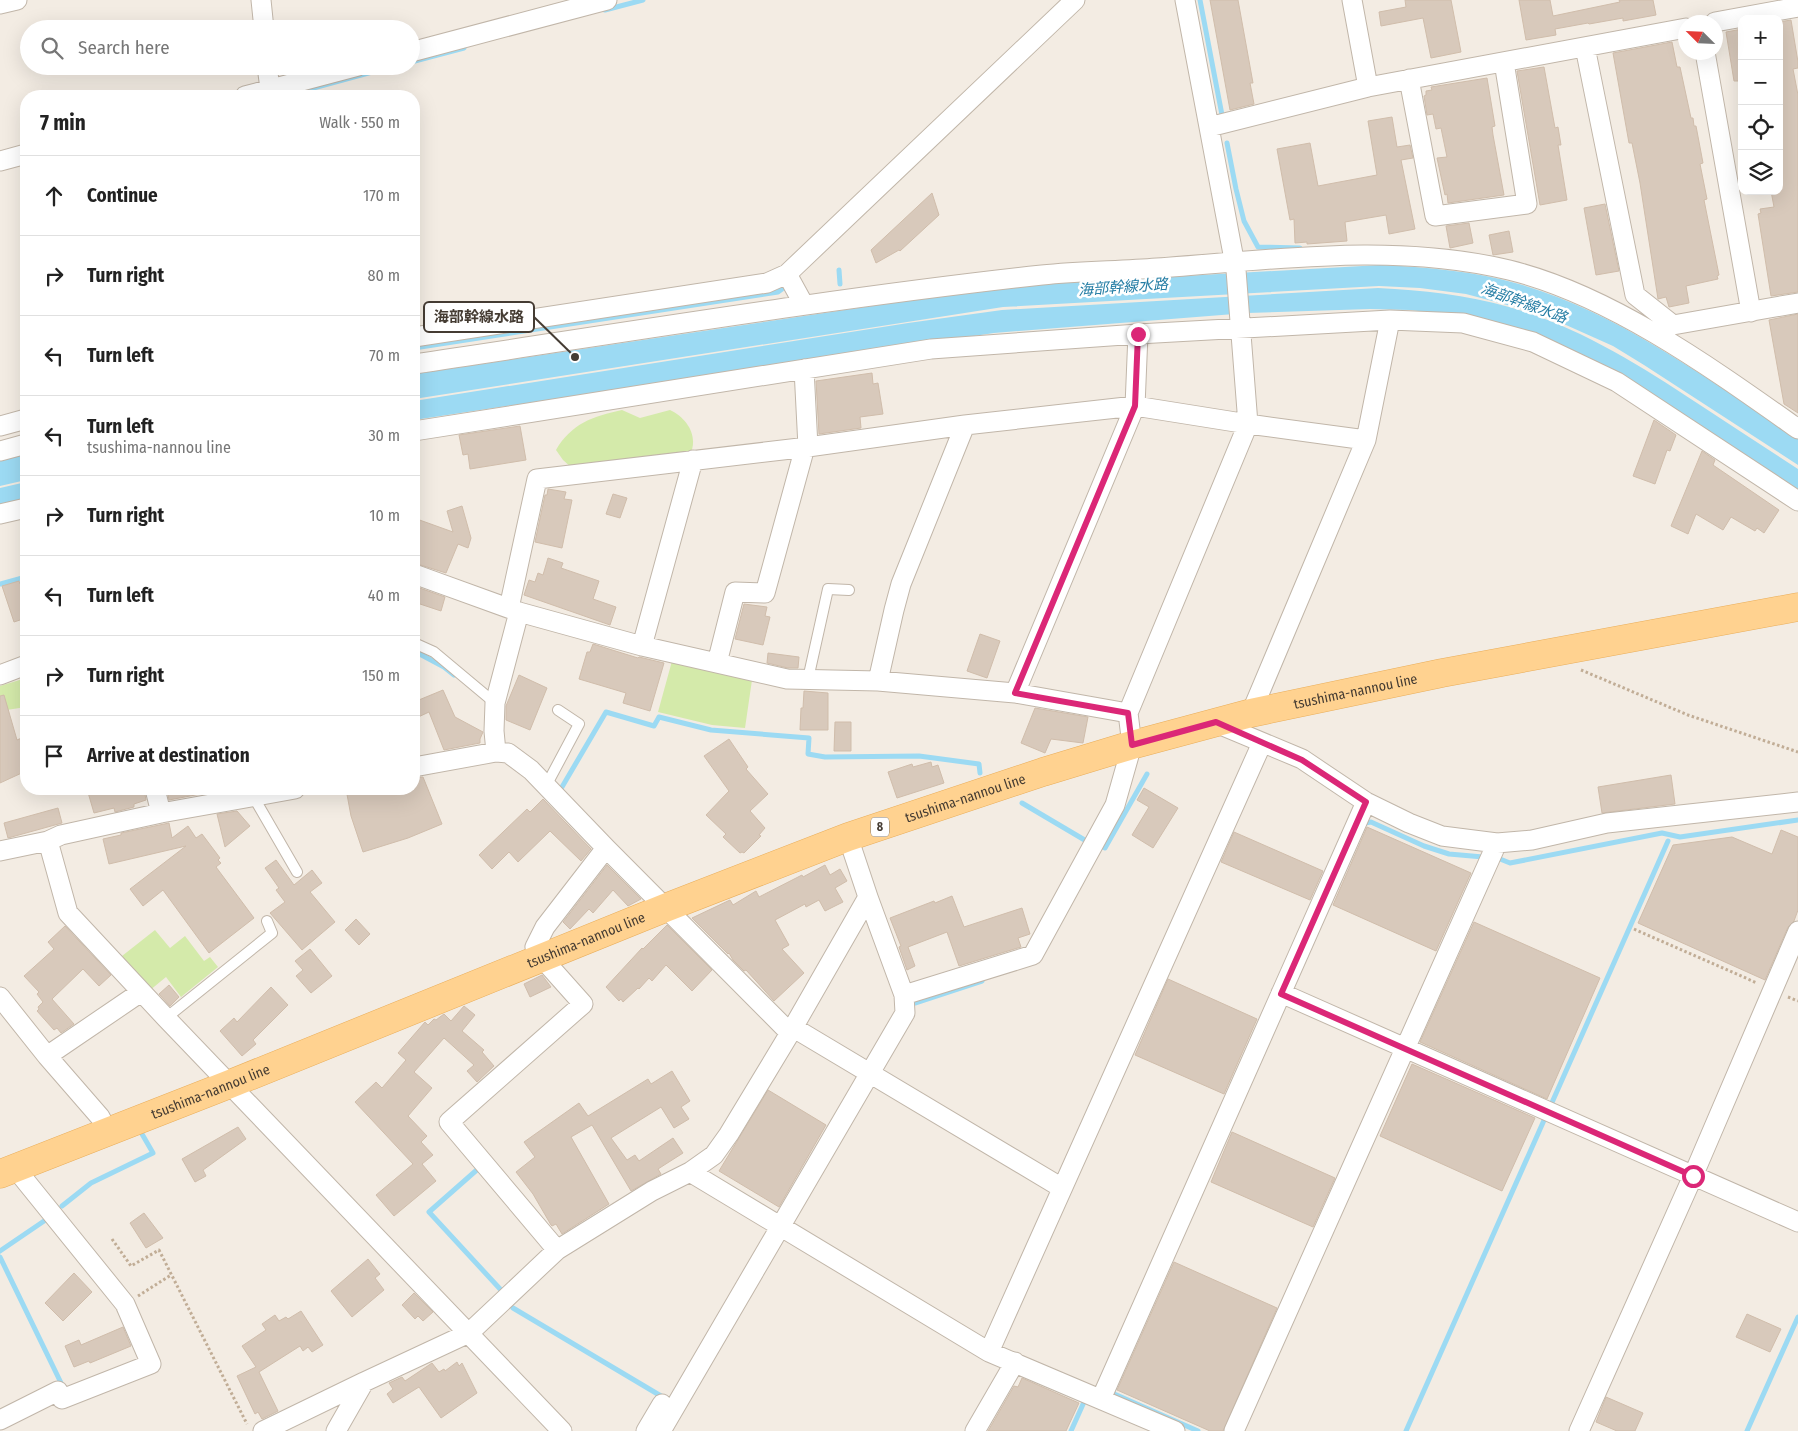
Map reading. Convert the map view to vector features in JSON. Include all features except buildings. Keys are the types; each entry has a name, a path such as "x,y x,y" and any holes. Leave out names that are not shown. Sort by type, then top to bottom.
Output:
{"main road":[{"name":"tsushima-nannou line","path":"7,1171 230,1084 664,908 848,837 1043,772 1132,745 1251,713 1442,673 1557,653 1798,606"}],"street":[{"path":"0,4 17,0"},
{"path":"260,0 263,20"},
{"path":"420,50 608,0"},
{"path":"420,336 767,283 787,274 1075,0"},
{"path":"904,995 1033,955 1115,805 1132,745 1128,713 1248,424 1235,266 1185,0"},
{"path":"1352,0 1368,87"},
{"path":"1723,20 1771,6 1798,7"},
{"path":"1209,127 1368,87 1678,30"},
{"path":"1585,47 1635,295 1668,332 1735,385 1798,429"},
{"path":"1706,60 1751,312"},
{"path":"1409,79 1434,216 1527,204 1504,62"},
{"path":"269,75 271,90"},
{"path":"281,90 329,75"},
{"path":"0,161 20,156"},
{"path":"420,363 804,306 1046,274 1235,266 1380,254 1447,259 1507,269 1538,278 1668,332 1798,303"},
{"path":"787,274 804,306"},
{"path":"1251,713 1366,440 1390,320"},
{"path":"420,430 932,349 1138,334 1241,322 1390,320 1463,323 1533,342 1617,382 1798,501"},
{"path":"1015,693 1135,406 1138,334"},
{"path":"717,663 735,592 765,593 807,447 804,369"},
{"path":"496,752 494,731 495,703 514,610 537,479 807,447 965,425 1135,406 1366,440"},
{"path":"0,426 20,421"},
{"path":"878,680 901,584 965,425"},
{"path":"0,451 20,446"},
{"path":"642,646 693,460"},
{"path":"0,514 20,509"},
{"path":"420,576 514,610 642,646 787,679 878,680 1015,693 1128,713"},
{"path":"0,675 20,668"},
{"path":"1216,722 1302,760 1366,802 1409,823 1442,836 1497,843 1532,840 1607,823 1798,802"},
{"path":"989,1352 1262,743"},
{"path":"420,766 496,752 508,753 531,770 664,908 792,1031 871,1074 1062,1188"},
{"path":"156,795 161,813"},
{"path":"0,851 48,841 61,835 161,813 259,795"},
{"path":"1101,1399 1366,802"},
{"path":"646,1431 871,1074 905,1013 904,995 848,837"},
{"path":"48,841 68,913 141,992 562,1431"},
{"path":"1234,1431 1497,843"},
{"path":"557,1250 449,1122 583,1004 542,958 535,946 545,927 606,848"},
{"path":"263,1431 469,1334 557,1250 652,1192 690,1172 714,1155 729,1134 792,1031 868,897"},
{"path":"1579,1431 1693,1176 1798,931"},
{"path":"47,1056 141,992"},
{"path":"1281,994 1798,1222"},
{"path":"0,997 47,1056 100,1117 108,1132"},
{"path":"0,1420 58,1391 62,1399 151,1364 125,1304 7,1171"},
{"path":"690,1172 989,1352 1175,1431"},
{"path":"661,1431 776,1224"},
{"path":"975,1431 1015,1362"},
{"path":"336,1431 364,1382"}],"lane":[{"path":"808,679 828,589 849,590"},
{"path":"420,646 434,652 495,703"},
{"path":"546,786 579,724 558,710"},
{"path":"253,796 297,872"},
{"path":"166,1018 272,933 266,921"}],"path":[{"path":"1557,653 1572,666 1688,715 1798,752"},
{"path":"1634,929 1798,1001"},
{"path":"112,1239 131,1266 159,1250 250,1431"},
{"path":"125,1304 171,1275"}],"green space":[{"path":"622,410 640,418 670,410 676,413 690,428 693,441 690,455 573,469 563,460 556,450 562,441 576,428 592,418"},
{"path":"672,661 752,680 745,728 712,725 658,712"},
{"path":"20,680 20,708 0,711 0,686"},
{"path":"155,930 170,948 185,936 204,961 210,957 218,967 181,997 166,977 149,991 122,956"}],"water":[{"path":"1380,265 1450,270 1485,276 1519,284 1557,297 1594,313 1664,351 1798,438 1798,465 1613,346 1566,325 1530,311 1466,294 1420,288 1379,286 1003,307 420,398 420,373 1006,286"},
{"path":"1378,288 1411,290 1477,299 1534,315 1583,335 1630,360 1798,469 1798,489 1634,382 1599,363 1461,316 1410,310 1370,309 1247,313 994,333 420,419 420,400 908,323 1002,310"},
{"path":"20,456 20,481 0,486 0,461"},
{"path":"20,483 20,502 0,507 0,488"}],"waterway":[{"path":"605,10 643,0"},
{"path":"1200,0 1222,115"},
{"path":"420,60 464,48"},
{"path":"306,90 361,75"},
{"path":"1227,143 1244,221 1258,247 1300,248"},
{"path":"839,270 840,284"},
{"path":"420,347 778,292 782,289"},
{"path":"0,584 20,579"},
{"path":"420,654 444,667 454,675"},
{"path":"562,787 606,712 654,726 659,717 711,730 809,738 808,754 825,757 919,756 979,764 980,773"},
{"path":"1099,848 1101,846 1105,848 1147,774"},
{"path":"1022,803 1088,842"},
{"path":"1495,857 1510,863 1662,833 1680,837 1798,820"},
{"path":"1364,825 1371,822 1424,846 1449,854 1483,857"},
{"path":"1550,1107 1668,841"},
{"path":"915,1003 982,981"},
{"path":"1406,1431 1545,1118"},
{"path":"62,1206 91,1183 153,1153 142,1134"},
{"path":"479,1168 429,1212 501,1290"},
{"path":"0,1251 47,1219"},
{"path":"0,1257 63,1387"},
{"path":"513,1308 661,1396"},
{"path":"1747,1431 1798,1317"},
{"path":"1114,1389 1112,1393 1198,1431"},
{"path":"1071,1431 1084,1402"}],"place":[{"name":"海部幹線水路","path":"575,357"}],"route":[{"path":"1138,334 1135,406 1015,693 1128,713 1132,745 1216,722 1302,760 1366,802 1281,994 1693,1176"}]}
